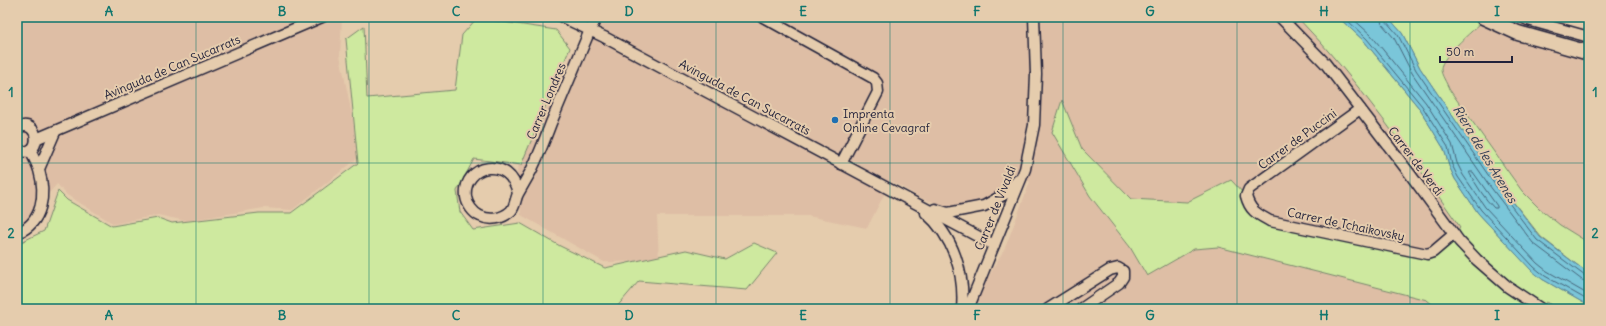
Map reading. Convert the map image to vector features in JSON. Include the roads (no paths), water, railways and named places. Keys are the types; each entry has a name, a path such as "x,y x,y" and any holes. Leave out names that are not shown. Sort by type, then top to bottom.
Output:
{"main road":[{"path":"1482,17 1518,33 1589,53"}],"street":[{"name":"Avinguda de Can Sucarrats","path":"36,139 322,17"},
{"name":"Avinguda de Can Sucarrats","path":"562,17 590,30 994,245"},
{"name":"Carrer Londres","path":"518,194 531,170 590,30 598,17"},
{"path":"763,17 873,78 877,83 878,92 841,164"},
{"name":"Carrer de Vivaldi","path":"968,309 1025,169 1034,125 1036,74 1034,17"},
{"name":"Carrer de Verdi","path":"1280,17 1325,63 1454,234 1476,260 1508,288 1541,309"},
{"path":"1522,17 1589,37"},
{"name":"Carrer de Puccini","path":"1249,189 1360,109"},
{"path":"17,150 22,152 30,150 36,144 35,132 28,127 18,125"},
{"path":"39,169 55,132"},
{"path":"17,233 36,219 43,200 39,169 30,150"},
{"path":"492,167 504,170 508,173 514,180 518,194 515,204 511,210 500,218 491,219 479,216 471,209 466,195 467,186 474,175 484,169 492,167"},
{"name":"Avinguda de Can Sucarrats","path":"914,202 948,213 984,206 1005,194 1025,169"},
{"name":"Carrer de Tchaikovsky","path":"1249,189 1246,196 1249,207 1258,215 1270,221 1427,254 1433,252 1454,234"},
{"name":"Avinguda de Can Sucarrats","path":"914,202 932,218 952,246 959,269 963,301 962,309"},
{"path":"1048,309 1110,270 1118,268 1123,271 1123,277 1119,282 1081,309"}],"water":[{"path":"1338,17 1388,17 1402,33 1420,68 1496,180 1540,237 1589,274 1589,306 1542,279 1531,270 1478,213 1455,179 1444,149 1419,108 1364,41"}],"place":[{"name":"Imprenta Online Cevagraf","path":"835,120"}],"water label":[{"name":"Riera de les Arenes","path":"1485,154"}]}
